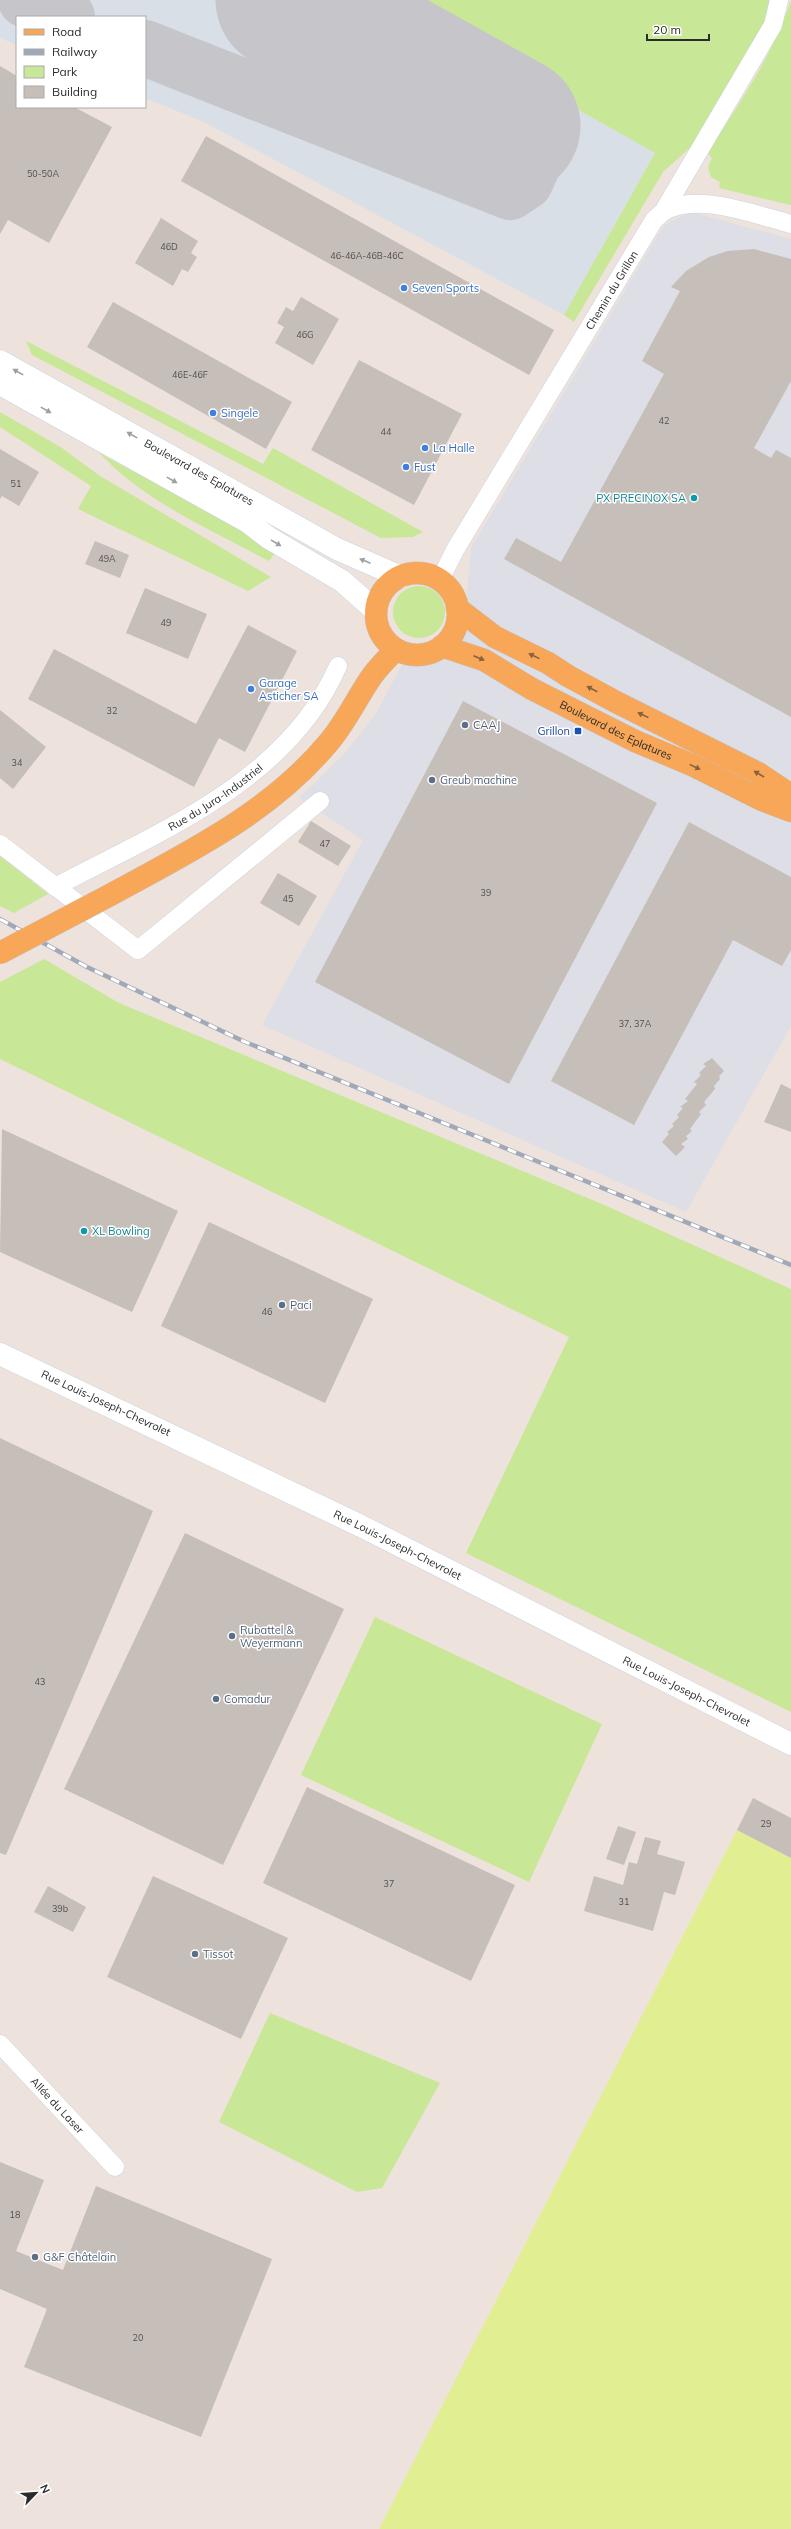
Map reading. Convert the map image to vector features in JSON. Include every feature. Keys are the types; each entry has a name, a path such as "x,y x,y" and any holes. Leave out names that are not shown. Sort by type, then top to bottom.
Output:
{"main road":[{"name":"Boulevard des Eplatures","path":"0,361 337,549 400,577"},
{"name":"Boulevard des Eplatures","path":"0,384 248,522 269,538 342,581 376,610"},
{"path":"424,574 440,580 451,592 457,608 455,629 442,646 428,654 411,654 396,649 382,635 378,627 376,610 384,590 400,577 424,574"},
{"path":"457,608 495,637 548,663 568,676 616,702 758,773 791,795"},
{"name":"Boulevard des Eplatures","path":"442,646 484,660 532,689 635,741 692,765 762,800 791,811"},
{"path":"0,953 222,834 270,801 320,752 340,728 371,677 396,649"},
{"name":"Rue Louis-Joseph-Chevrolet","path":"0,1354 129,1413 361,1526 791,1744"}],"street":[{"name":"Chemin du Grillon","path":"440,580 455,550 646,232 654,220 663,212 773,25 779,0"},
{"path":"663,212 672,206 681,204 704,203 791,224"},
{"name":"Rue du Jura-Industriel","path":"55,887 190,816 230,790 283,746 308,719 327,693 338,666"},
{"path":"0,844 138,950 320,801"},
{"name":"Allée du Laser","path":"0,2044 115,2167"}],"shaded area":[{"path":"0,0 636,0 717,43 564,315 204,122 146,98 146,16 16,16 16,45 0,38"},
{"path":"691,212 791,239 791,1026 686,1212 262,1025 363,840 299,798 344,754 376,713 403,663 447,654 466,608 471,548 664,225"}],"green space":[{"path":"384,0 769,0 768,17 693,145 663,172 574,322 564,315 655,153"},
{"path":"791,0 791,205 719,188 720,182 711,177 708,167 712,158 707,153 743,98 765,60 784,20"},
{"path":"26,341 263,464 273,448 423,532 413,537 381,538 32,355"},
{"path":"0,412 62,448 100,476 271,577 248,591 78,509 91,486 0,427"},
{"path":"99,453 278,549 269,561 197,524 145,492 121,474"},
{"path":"419,586 429,588 437,594 443,602 445,612 443,622 437,630 429,636 419,638 409,636 401,630 395,622 393,612 395,602 401,594 409,588"},
{"path":"0,856 48,894 14,913 0,906"},
{"path":"44,959 119,1003 602,1204 791,1289 791,1712 466,1553 569,1337 0,1059 0,982"},
{"path":"375,1617 602,1724 529,1882 301,1775"},
{"path":"737,1830 791,1858 791,2529 379,2529"},
{"path":"270,2013 440,2083 382,2188 357,2192 219,2122"}],"building":[{"path":"0,66 16,75 16,108 76,108 112,127 49,243 8,220 0,234"},
{"path":"206,136 554,330 529,375 181,181"},
{"path":"161,218 198,241 191,253 197,257 188,272 182,269 173,286 135,263"},
{"name":"PX PRECINOX SA","path":"754,249 791,259 791,381 754,448 771,458 776,450 791,458 791,717 504,559 516,538 561,562 664,374 642,361 680,291 671,287 686,271 709,257 728,251"},
{"path":"301,297 339,319 313,365 275,343 284,327 277,323 286,307 293,311"},
{"path":"113,302 292,402 266,449 87,347"},
{"path":"359,360 462,414 414,505 311,450"},
{"path":"0,449 39,472 19,506 2,496 0,499"},
{"path":"95,541 129,555 120,578 85,564"},
{"path":"145,588 207,614 188,659 126,633"},
{"path":"248,625 297,651 245,752 219,738 194,787 28,699 54,649 196,724"},
{"path":"463,701 657,803 509,1084 315,982"},
{"path":"0,710 46,747 13,789 0,778"},
{"path":"311,821 351,846 338,866 298,842"},
{"path":"689,822 791,877 791,950 782,966 733,940 634,1125 551,1081"},
{"path":"278,873 317,896 299,926 260,903"},
{"path":"712,1058 724,1071 719,1076 720,1079 714,1086 715,1089 704,1102 706,1105 699,1112 701,1114 690,1129 692,1131 686,1136 688,1139 681,1144 685,1147 676,1156 662,1142 669,1134 667,1132 674,1126 672,1124 679,1117 677,1115 683,1108 680,1107 688,1101 685,1099 697,1084 694,1082 701,1075 699,1073 706,1066 703,1064"},
{"path":"781,1084 791,1089 791,1132 764,1122"},
{"name":"XL Bowling","path":"2,1129 178,1211 132,1312 0,1252"},
{"path":"209,1222 373,1299 325,1403 161,1326"},
{"path":"0,1438 153,1511 6,1855 0,1853"},
{"path":"185,1533 344,1609 223,1865 64,1789"},
{"path":"307,1787 515,1885 471,1981 263,1883"},
{"path":"753,1798 791,1818 791,1858 737,1830"},
{"path":"618,1826 636,1832 624,1865 606,1859"},
{"path":"645,1837 661,1841 657,1854 685,1862 675,1895 664,1892 653,1931 584,1911 594,1876 623,1885 629,1862 637,1864"},
{"path":"153,1876 288,1938 241,2039 107,1977"},
{"path":"48,1886 86,1907 73,1932 34,1912"},
{"path":"0,2162 44,2180 16,2251 63,2270 96,2186 272,2259 201,2437 24,2367 47,2309 0,2289"}],"taxiway":[{"path":"26,0 65,16"},
{"path":"146,48 510,192 525,182 538,153 511,126"}],"runway":[{"path":"285,0 511,126"}],"railway":[{"path":"0,919 87,967 243,1041 791,1265"}],"place":[{"name":"Seven Sports","path":"404,288"},
{"name":"Singele","path":"213,413"},
{"name":"La Halle","path":"425,448"},
{"name":"Fust","path":"406,467"},
{"name":"PX PRECINOX SA","path":"694,498"},
{"name":"Garage Asticher SA","path":"251,689"},
{"name":"CAAJ","path":"465,725"},
{"name":"Grillon","path":"578,731"},
{"name":"Greub machine","path":"432,780"},
{"name":"XL Bowling","path":"84,1231"},
{"name":"Paci","path":"282,1305"},
{"name":"Rubattel & Weyermann","path":"232,1636"},
{"name":"Comadur","path":"216,1699"},
{"name":"Tissot","path":"195,1954"},
{"name":"G&F Châtelain","path":"35,2257"}]}
